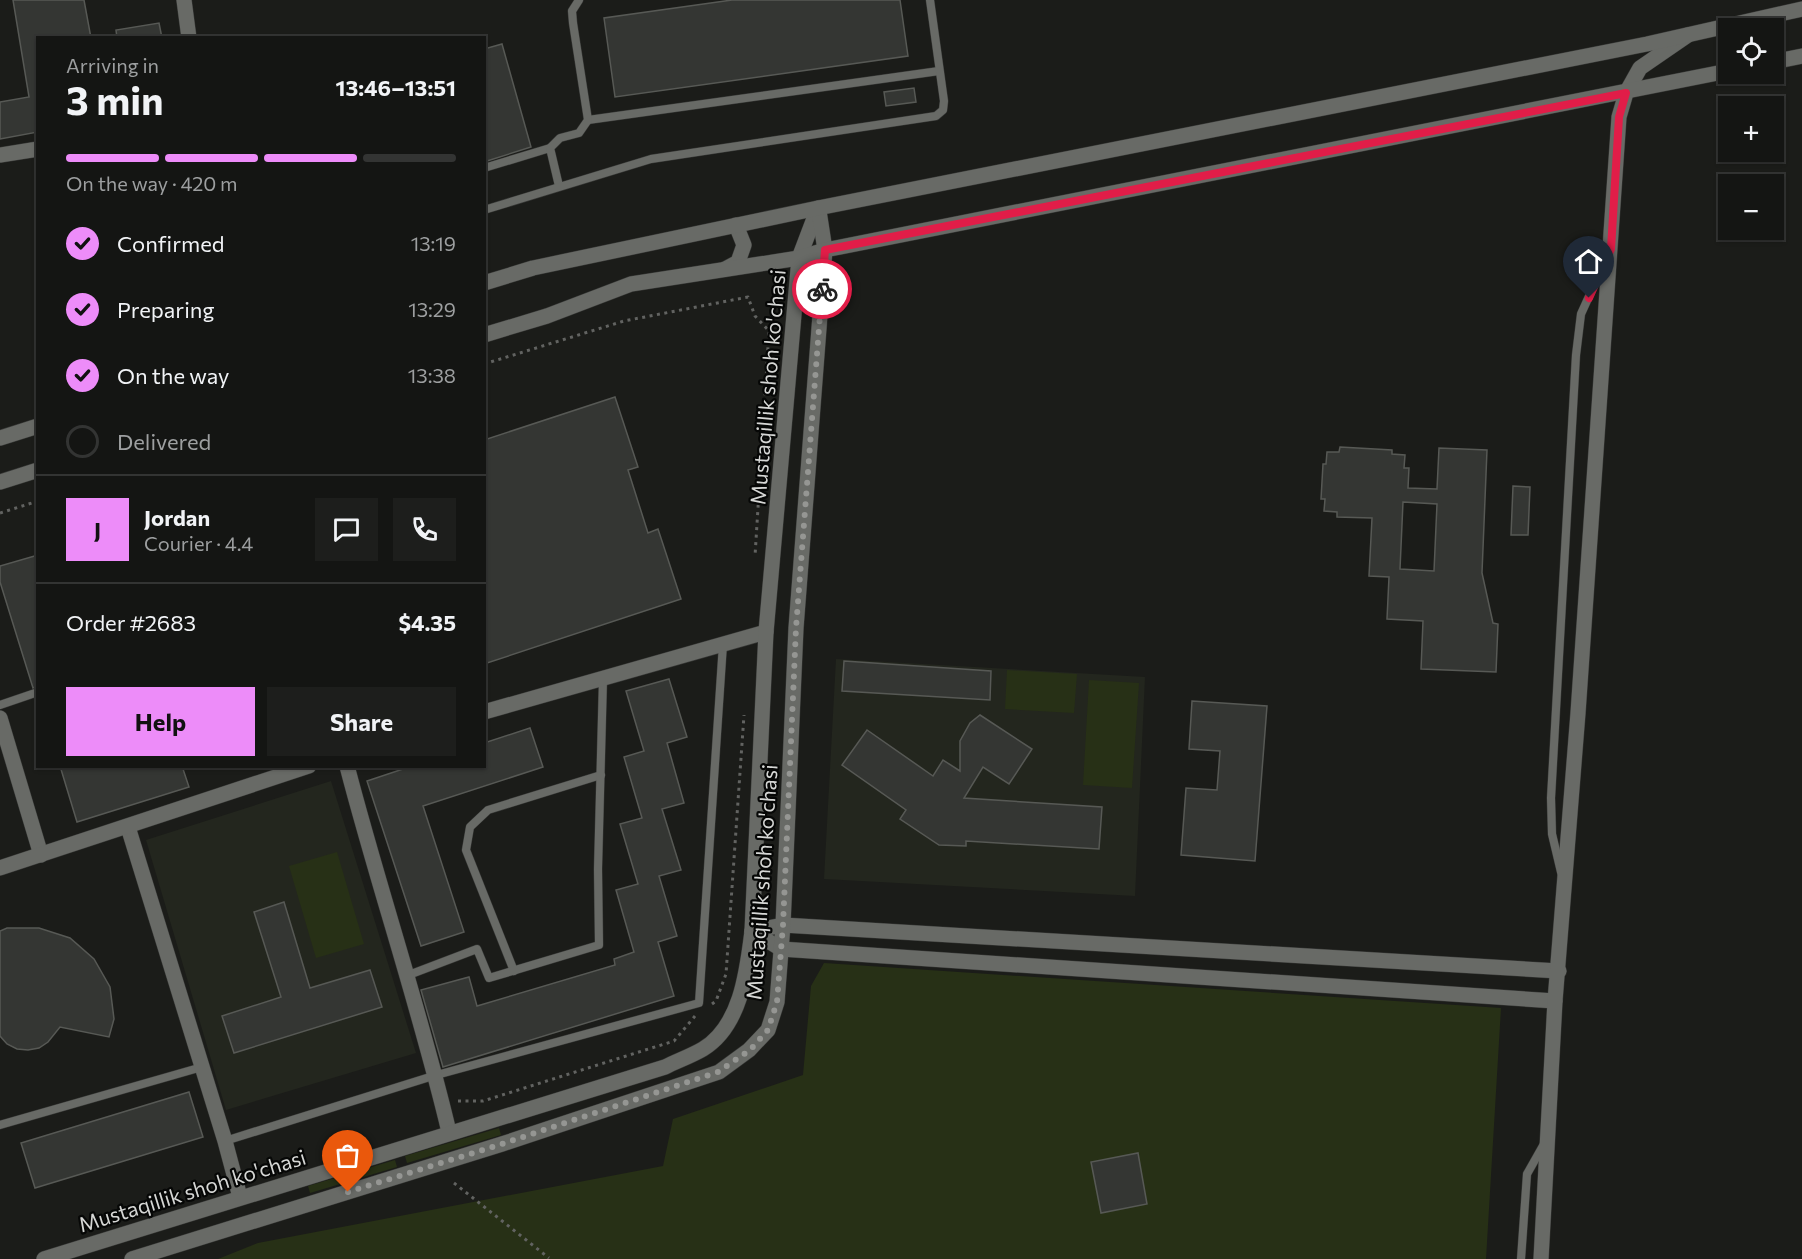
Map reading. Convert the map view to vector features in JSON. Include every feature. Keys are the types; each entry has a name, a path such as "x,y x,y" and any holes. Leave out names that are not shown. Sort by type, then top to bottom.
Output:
{"street":[{"path":"183,0 189,36"},
{"path":"486,282 533,268 736,225 1688,34 1802,9"},
{"path":"1541,1259 1555,1001 1565,892 1619,117 1626,93 1640,68 1688,34"},
{"path":"1784,60 1802,56"},
{"path":"486,334 547,316 632,284 799,258 825,250 1718,73"},
{"path":"0,155 36,149"},
{"name":"Mustaqillik shoh ko'chasi","path":"132,1259 502,1144 718,1072 750,1050 768,1030 777,1002 783,925 796,628 825,250 818,208"},
{"name":"Mustaqillik shoh ko'chasi","path":"44,1259 448,1132 665,1067 705,1048 728,1024 746,977 752,931 766,633 799,258 818,208"},
{"path":"725,269 738,262 744,245 736,225"},
{"path":"0,438 36,427"},
{"path":"0,482 36,471"},
{"path":"486,711 766,633"},
{"path":"0,718 41,855"},
{"path":"0,868 303,768"},
{"path":"348,768 448,1132"},
{"path":"128,827 225,1141 240,1197"},
{"path":"752,931 783,925 1559,971"},
{"path":"752,931 781,950 1555,1001"}],"lane":[{"path":"486,167 550,148 560,138 579,133 588,120 572,10 579,0"},
{"path":"486,209 651,159 936,116 943,110 944,101 930,0"},
{"path":"588,120 939,72"},
{"path":"550,148 559,186"},
{"path":"1565,892 1552,834 1551,798 1576,355 1581,314 1611,249"},
{"path":"225,1141 434,1076 699,1003 723,644"},
{"path":"406,976 477,949 489,978 599,945 603,679"},
{"path":"0,705 36,693"},
{"path":"514,971 466,850 470,827 488,810 601,775"},
{"path":"0,1125 202,1067"},
{"path":"1521,1259 1527,1174 1549,1135"}],"path":[{"path":"486,363 624,321 748,297 755,316 769,332 754,566"},
{"path":"0,513 36,502"},
{"path":"706,1007 716,1001 726,974 745,706"},
{"path":"441,1100 483,1101 674,1041 697,1014"},
{"path":"454,1183 549,1258"}],"shaded area":[{"path":"836,659 1145,677 1135,896 824,879"},
{"path":"331,781 416,1053 226,1110 146,840"}],"green space":[{"path":"1007,670 1077,674 1074,713 1005,709"},
{"path":"1089,680 1139,683 1132,788 1083,785"},
{"path":"337,852 364,944 316,958 289,866"},
{"path":"824,963 1501,1008 1486,1259 218,1259 258,1243 663,1166 673,1119 803,1075 811,986"},
{"path":"499,1128 501,1135 407,1163 405,1156"},
{"path":"395,1160 397,1167 310,1193 308,1186"}],"building":[{"path":"13,0 84,0 91,36 36,36 36,132 0,139 0,102 29,97"},
{"path":"732,0 900,0 908,56 615,97 604,18"},
{"path":"159,23 162,36 117,36 116,30"},
{"path":"502,44 531,147 487,161 486,157 486,48"},
{"path":"914,88 916,102 886,106 884,92"},
{"path":"615,397 638,467 628,470 648,533 658,529 681,599 486,663 486,439"},
{"path":"1340,447 1392,450 1392,454 1405,455 1404,468 1409,468 1408,488 1437,489 1439,448 1487,450 1482,573 1493,623 1498,624 1496,672 1421,669 1423,621 1387,619 1389,577 1369,576 1372,518 1337,517 1337,512 1324,511 1325,499 1321,499 1323,464 1326,464 1327,452 1339,452","holes":["1403,502 1437,504 1434,571 1400,569"]},
{"path":"1513,486 1530,487 1528,535 1511,535"},
{"path":"36,556 36,687 33,688 0,582 0,566"},
{"path":"844,661 991,671 990,700 842,691"},
{"path":"669,679 687,737 667,743 684,803 662,809 681,870 659,876 677,936 658,942 674,996 443,1067 421,990 469,977 477,1006 615,965 614,959 634,952 616,890 638,884 620,824 642,818 624,757 644,751 626,691"},
{"path":"1192,701 1267,706 1255,861 1181,855 1186,788 1217,790 1220,751 1189,749"},
{"path":"980,715 1032,749 1009,784 983,767 964,798 1102,807 1099,849 966,841 966,846 939,845 900,819 906,810 842,765 867,730 933,776 943,760 960,771 960,741 970,723"},
{"path":"530,728 543,767 423,806 464,932 421,946 367,781 406,768 486,768 486,742"},
{"path":"61,768 183,768 189,787 77,822"},
{"path":"284,902 310,988 370,970 382,1007 234,1053 222,1016 281,997 254,912"},
{"path":"7,928 39,928 70,938 94,959 110,987 114,1019 109,1037 60,1027 48,1042 39,1048 17,1049 7,1044 0,1036 0,931"},
{"path":"189,1092 203,1137 35,1188 21,1143"},
{"path":"1138,1153 1147,1204 1101,1213 1091,1162"}],"way so far":[{"path":"348,1192 502,1144 718,1072 750,1050 768,1030 777,1002 783,925 796,628 822,289"}],"route":[{"path":"822,289 825,250 1626,93 1619,117 1611,249 1589,298"}]}
